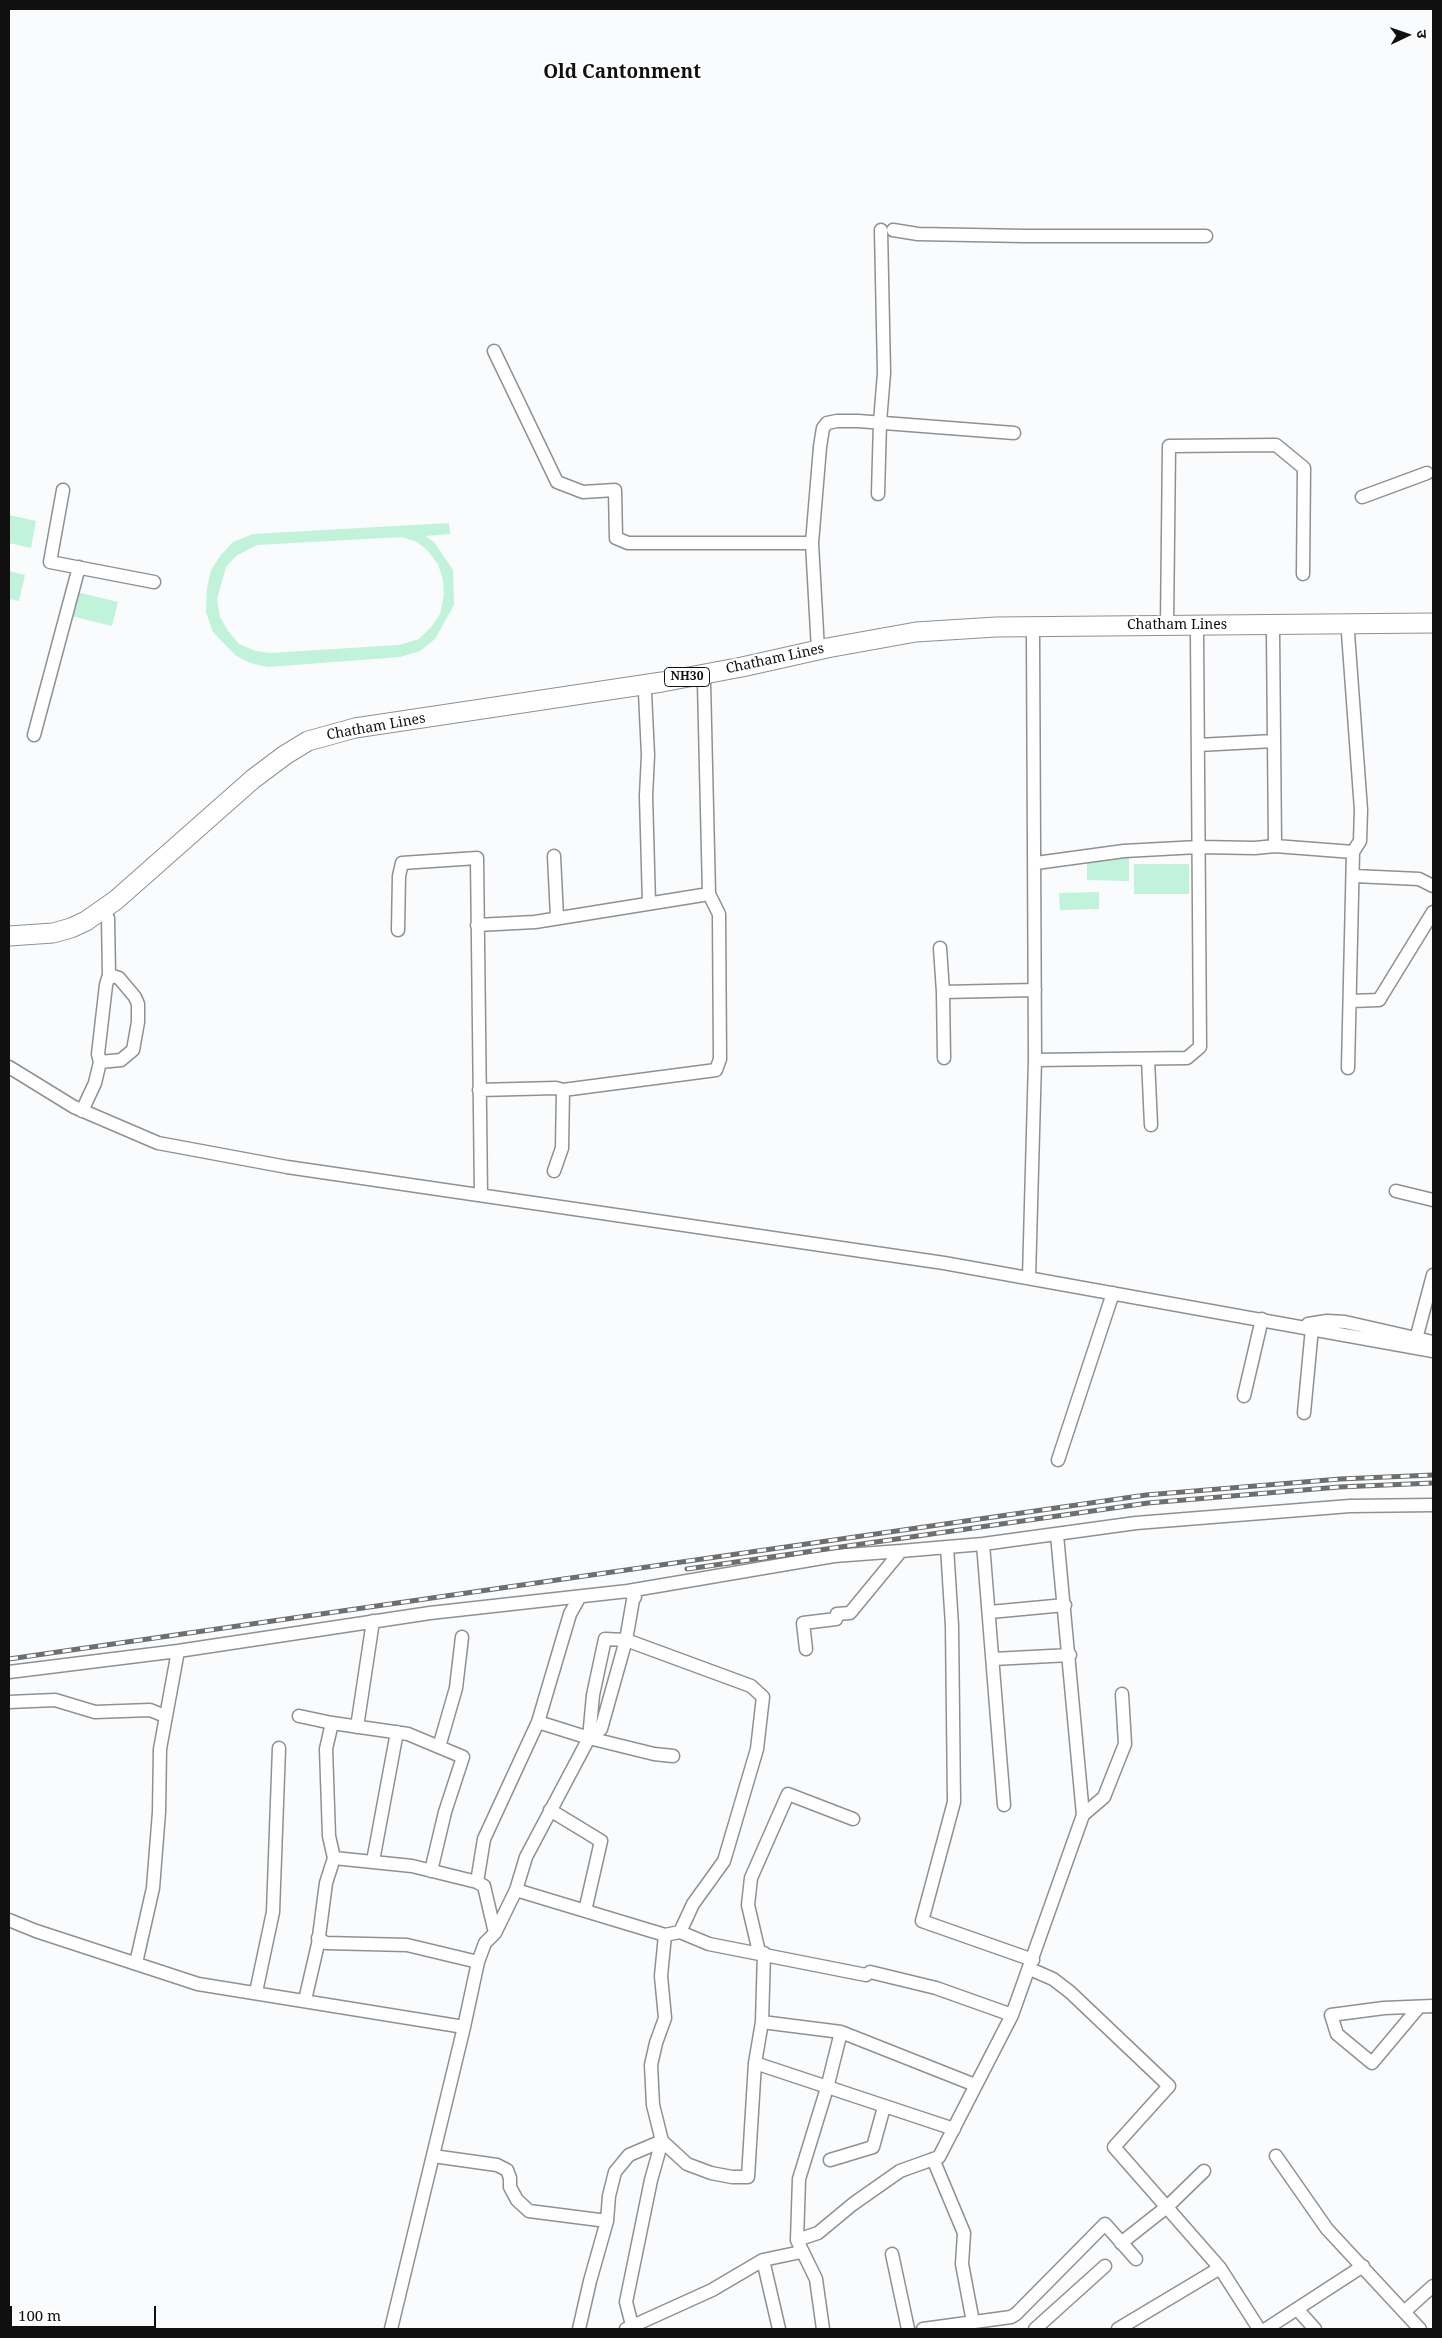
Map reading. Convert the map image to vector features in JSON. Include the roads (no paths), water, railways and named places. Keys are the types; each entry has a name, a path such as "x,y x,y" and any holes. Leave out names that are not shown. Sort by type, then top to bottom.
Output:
{"highway":[{"name":"Chatham Lines","path":"9,945 67,940 108,918 286,766 314,749 347,739 704,683 818,650 916,632 996,627 1433,623"},
{"name":"Chatham Lines","path":"9,936 62,930 86,921 98,913 253,779 308,741 355,728 939,641 1033,636 1433,632"}],"street":[{"path":"878,494 880,422 884,373 887,230 918,234 1206,236"},
{"path":"494,351 557,482 583,492 615,490 616,538 628,543 812,543"},
{"path":"818,650 812,543 823,428 827,424 837,421 880,422 1014,433"},
{"path":"1167,625 1169,446 1276,445 1304,468 1303,574"},
{"path":"1362,497 1426,473"},
{"path":"63,490 50,562 154,582"},
{"path":"34,735 79,567"},
{"path":"1273,633 1275,846"},
{"path":"1348,633 1361,810 1360,841 1354,852 1348,1068"},
{"path":"1035,1060 1188,1058 1200,1047 1197,634"},
{"path":"1029,1278 1035,1060 1036,863 1033,636"},
{"path":"478,1090 556,1088 564,1090 716,1070 720,1059 719,914 710,894 704,683"},
{"path":"645,693 648,755 646,796 649,903"},
{"path":"1198,745 1274,741"},
{"path":"1036,863 1124,851 1198,847 1255,848 1275,846 1354,852"},
{"path":"554,856 557,917"},
{"path":"398,930 400,866 414,862 477,858 478,1090 481,1195"},
{"path":"1354,876 1419,879 1433,886"},
{"path":"477,925 535,922 710,894"},
{"path":"1351,1001 1379,1000 1433,912"},
{"path":"82,1111 95,1082 100,1062 98,1054 106,985 109,975 108,918"},
{"path":"940,948 944,1058"},
{"path":"100,1062 121,1060 133,1050 138,1022 138,1004 135,996 120,978 109,975"},
{"path":"943,992 1035,990"},
{"path":"1148,1059 1151,1125"},
{"path":"9,1067 82,1111 158,1143 287,1167 944,1263 1433,1351"},
{"path":"554,1171 562,1148 564,1090"},
{"path":"1396,1191 1433,1200"},
{"path":"1416,1339 1433,1275"},
{"path":"1058,1460 1113,1293"},
{"path":"1244,1396 1262,1319"},
{"path":"1298,1326 1327,1321 1345,1322 1433,1342"},
{"path":"1304,1413 1312,1328"},
{"path":"9,1672 178,1651 373,1621 579,1598 834,1556 983,1544 1136,1523 1350,1506 1433,1505"},
{"path":"665,1935 662,1976 665,2018 656,2042 651,2065 653,2105 662,2141 651,2180 626,2302 630,2328 712,2290 763,2260 799,2246 853,2204 900,2171 939,2157 1012,2015 1032,1964 1083,1815 1070,1655 1057,1535"},
{"path":"983,1544 990,1612 1004,1805"},
{"path":"946,1547 952,1626 954,1802 922,1921 1032,1964 1070,1992 1169,2086 1114,2147 1168,2206 1220,2268 1259,2329"},
{"path":"806,1649 803,1623 836,1619 837,1614 850,1613 901,1551"},
{"path":"589,1738 601,1729 626,1640 632,1600 635,1597 628,1591"},
{"path":"477,1882 484,1839 538,1722 570,1614 579,1598"},
{"path":"990,1612 1065,1605"},
{"path":"357,1727 373,1621"},
{"path":"439,1747 456,1688 462,1637"},
{"path":"391,2329 478,1962 485,1943 495,1933 516,1890 526,1857 589,1738 593,1695 605,1639 626,1640 751,1686 764,1697 757,1749 724,1860 693,1904 680,1932"},
{"path":"136,1962 153,1888 159,1812 160,1749 178,1651"},
{"path":"993,1659 1070,1655"},
{"path":"1083,1815 1104,1797 1125,1744 1122,1694"},
{"path":"9,1702 55,1700 96,1712 150,1710 165,1716"},
{"path":"299,1716 332,1723 408,1734 463,1757 445,1812 431,1872"},
{"path":"538,1722 589,1738 654,1754 673,1756"},
{"path":"305,2000 318,1938 326,1883 334,1858 329,1836 326,1749 332,1723"},
{"path":"373,1861 397,1732"},
{"path":"256,1992 273,1912 279,1748"},
{"path":"662,2141 687,2164 712,2173 732,2177 748,2177 755,2063 762,2022 765,1982 761,1953 748,1905 751,1878 788,1794 853,1819"},
{"path":"550,1810 601,1841 585,1911"},
{"path":"334,1858 412,1866 477,1882 484,1886 495,1933"},
{"path":"516,1890 665,1935 680,1932 709,1944 866,1975 870,1972 936,1988 1012,2015"},
{"path":"9,1920 36,1931 136,1962 198,1984 464,2027"},
{"path":"318,1938 326,1943 407,1945 478,1962"},
{"path":"1419,2007 1372,2063 1337,2034 1331,2015 1384,2008 1433,2006"},
{"path":"762,2022 841,2032 975,2085"},
{"path":"823,2329 816,2279 799,2246 799,2180 827,2088 841,2032"},
{"path":"755,2063 954,2129"},
{"path":"830,2160 873,2147 884,2107"},
{"path":"579,2329 590,2281 607,2222 609,2196 615,2172 630,2155 662,2141"},
{"path":"433,2156 497,2166 507,2170 510,2178 510,2187 517,2200 529,2211 607,2222"},
{"path":"1276,2156 1327,2229 1420,2329"},
{"path":"933,2159 964,2233 962,2264 974,2322"},
{"path":"1121,2243 1168,2206 1204,2171"},
{"path":"923,2329 1016,2314 1105,2224 1136,2259"},
{"path":"892,2254 908,2329"},
{"path":"763,2260 779,2329"},
{"path":"1035,2329 1105,2266"},
{"path":"1266,2329 1363,2266"},
{"path":"1118,2329 1220,2268"},
{"path":"1404,2312 1433,2286"},
{"path":"1297,2309 1315,2329"}],"railway":[{"path":"9,1659 1146,1495 1340,1479 1433,1475"},
{"path":"687,1569 1148,1503 1339,1487 1433,1483"}],"district":[{"name":"Old Cantonment","path":"622,73"}]}
